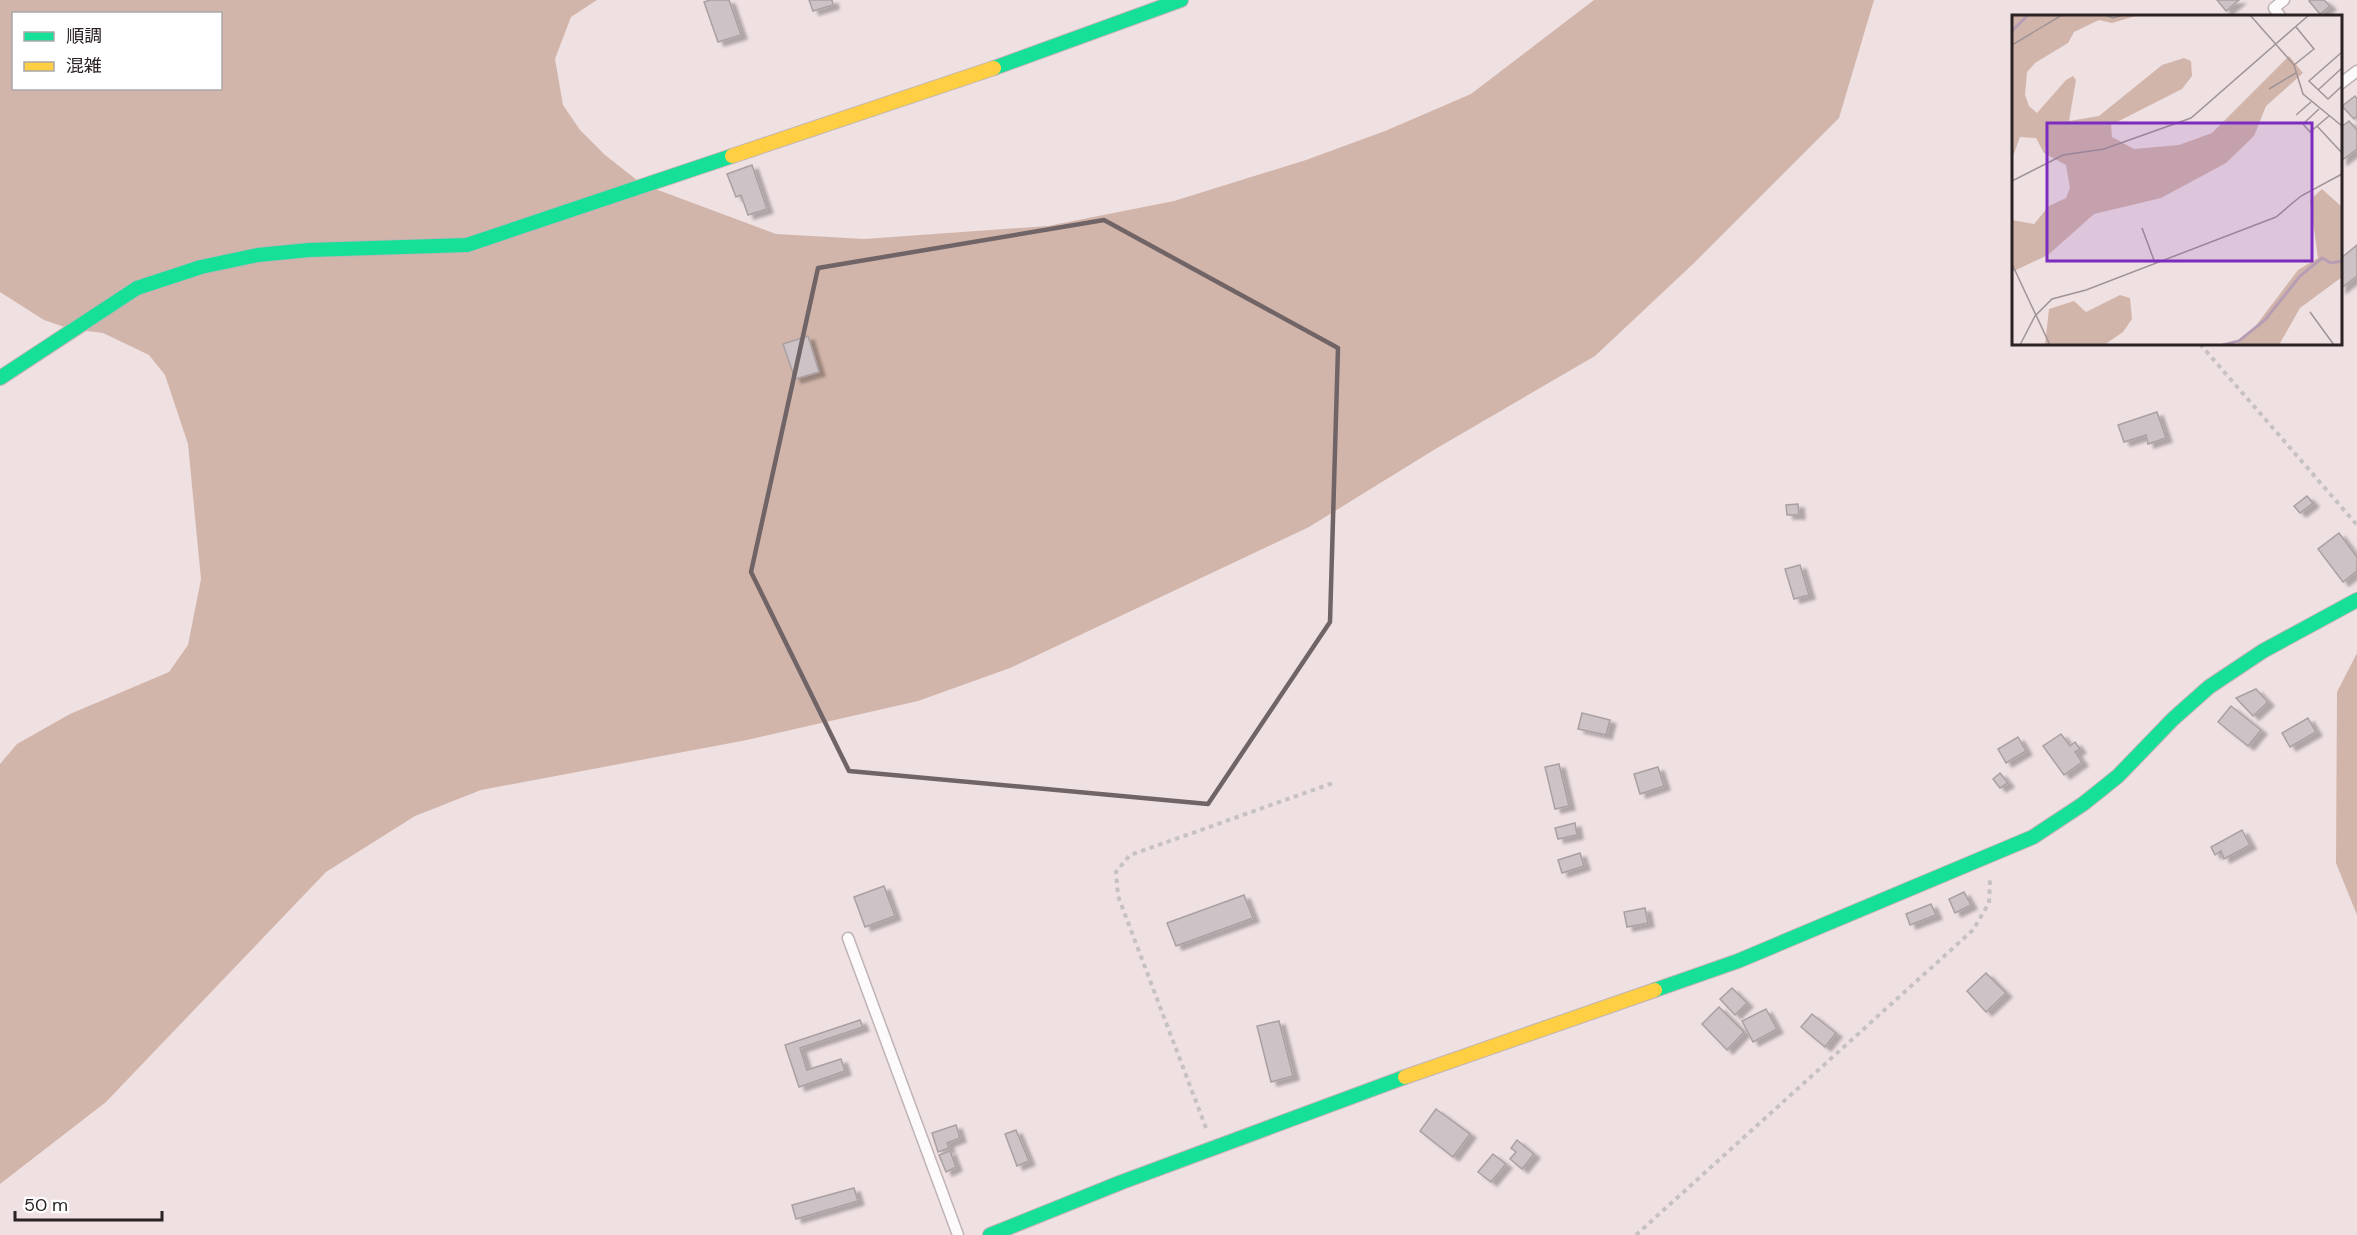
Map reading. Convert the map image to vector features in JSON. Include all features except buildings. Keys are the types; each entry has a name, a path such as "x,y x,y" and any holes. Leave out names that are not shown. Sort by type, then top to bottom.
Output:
{"street":[{"path":"0,378 136,288 201,267 258,255 309,250 467,245 1022,58 1181,0"},
{"path":"990,1235 1374,1088 1738,961 2034,837 2083,804 2118,776 2173,718 2209,687 2263,651 2357,600"}],"lane":[{"path":"2279,15 2274,9 2284,0"},
{"path":"2342,82 2357,71"},
{"path":"848,938 958,1235"}],"path":[{"path":"2201,345 2357,525"},
{"path":"1213,1148 1118,896 1116,872 1130,855 1336,782"},
{"path":"1636,1235 1973,930 1989,903 1991,854"}],"highlighted area":[{"path":"1104,220 1338,348 1330,622 1208,804 849,771 751,572 818,268"}],"shaded area":[{"path":"0,0 597,0 571,17 555,59 563,105 580,130 605,155 642,184 776,234 864,239 1048,226 1174,201 1306,160 1385,131 1471,94 1594,0 1874,0 1839,118 1694,263 1595,356 1437,448 1309,527 1010,668 918,701 747,740 481,790 415,816 326,872 106,1102 0,1184 0,764 17,744 70,714 169,672 188,645 201,579 188,444 165,375 149,355 103,333 70,329 44,320 0,292"},
{"path":"2357,653 2357,915 2336,863 2337,692"}],"traffic: fast":[{"path":"994,68 1181,0"},
{"path":"0,378 137,288 201,267 258,255 309,250 467,245 732,156"},
{"path":"1655,990 1738,961 2033,837 2083,804 2118,776 2173,719 2209,687 2263,651 2357,600"},
{"path":"990,1235 1122,1182 1405,1077"}],"traffic: slow":[{"path":"732,156 994,68"},
{"path":"1405,1077 1655,990"}]}
